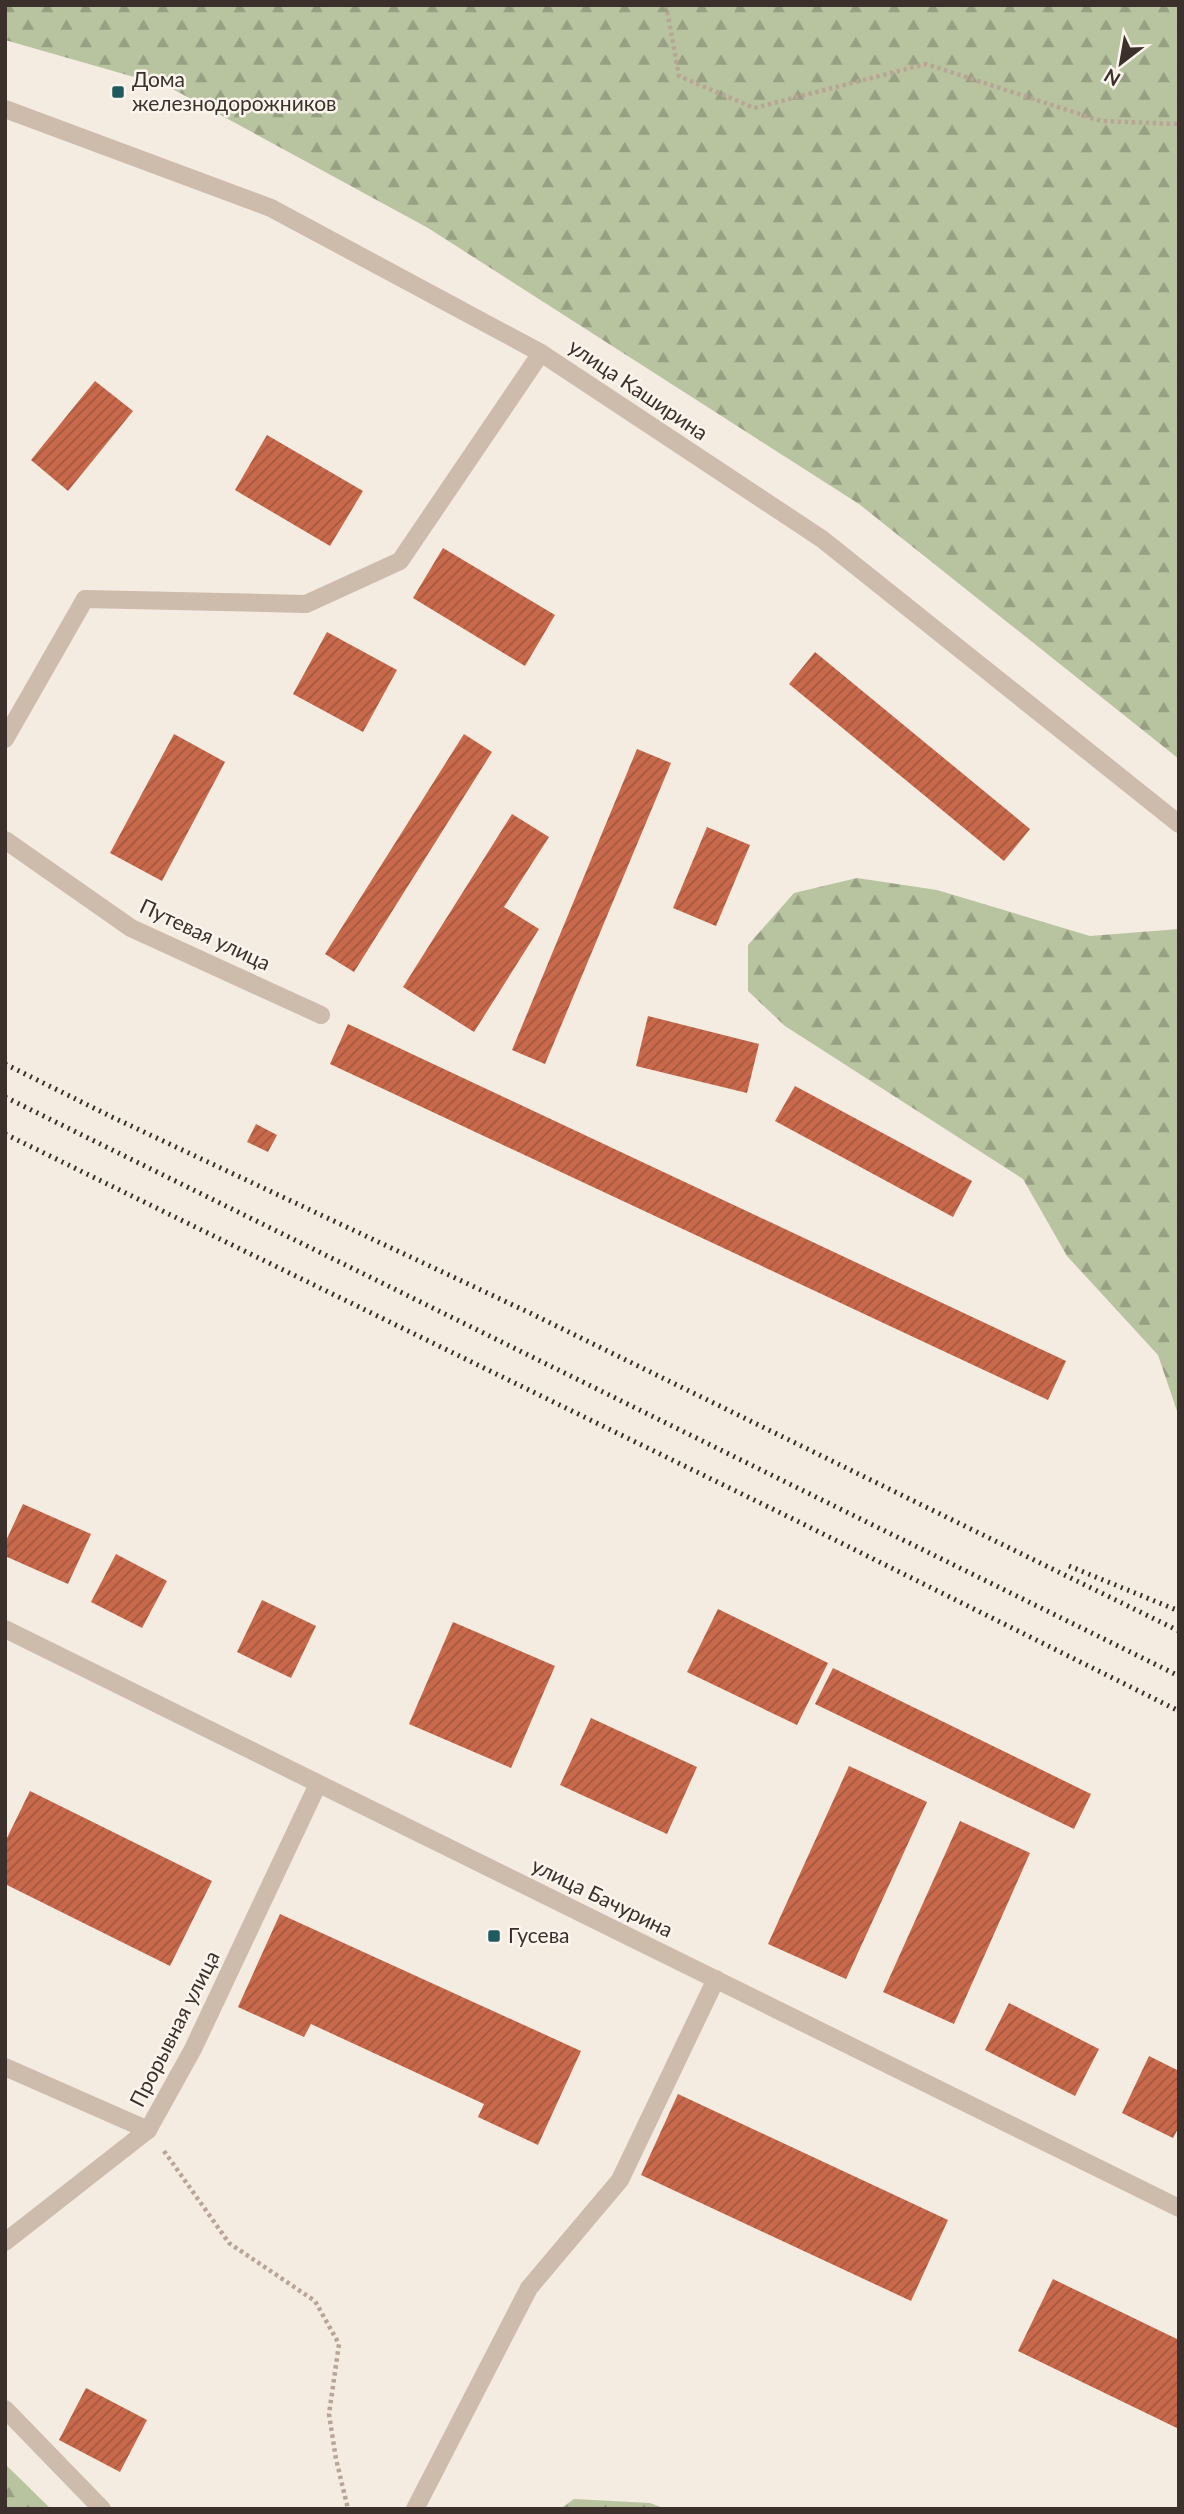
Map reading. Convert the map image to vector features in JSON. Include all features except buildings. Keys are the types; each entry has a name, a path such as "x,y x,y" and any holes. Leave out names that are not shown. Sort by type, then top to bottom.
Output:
{"street":[{"name":"улица Каширина","path":"5,110 271,208 541,354 822,539 1179,824"},
{"path":"5,739 85,599 306,604 400,561 541,354"},
{"name":"Путевая улица","path":"5,840 131,928 321,1014"},
{"name":"улица Бачурина","path":"5,1629 1179,2208"},
{"name":"Прорывная улица","path":"5,2242 148,2130 193,2049 318,1783"},
{"path":"415,2509 529,2288 620,2180 716,1979"},
{"path":"5,2067 148,2130"},
{"path":"5,2409 102,2509"}],"path":[{"path":"666,5 679,76 754,108 926,64 1101,121 1179,124"},
{"path":"148,2130 187,2180 229,2243 315,2301 339,2344 329,2414 348,2509"}],"green space":[{"path":"5,5 1179,5 1179,759 859,504 428,228 169,87 5,40"},
{"path":"857,878 937,890 1090,936 1179,929 1179,1417 1158,1355 1067,1256 1023,1179 785,1026 748,991 748,945 794,893"},
{"path":"5,2464 51,2509 5,2509"},
{"path":"574,2499 650,2503 666,2509 560,2509"}],"railway":[{"path":"5,1064 530,1313 1179,1631"},
{"path":"5,1097 1179,1676"},
{"path":"5,1134 1179,1711"},
{"path":"1069,1566 1179,1611"}],"place":[{"name":"Дома железнодорожников","path":"118,92"},
{"name":"Гусева","path":"494,1936"}]}
